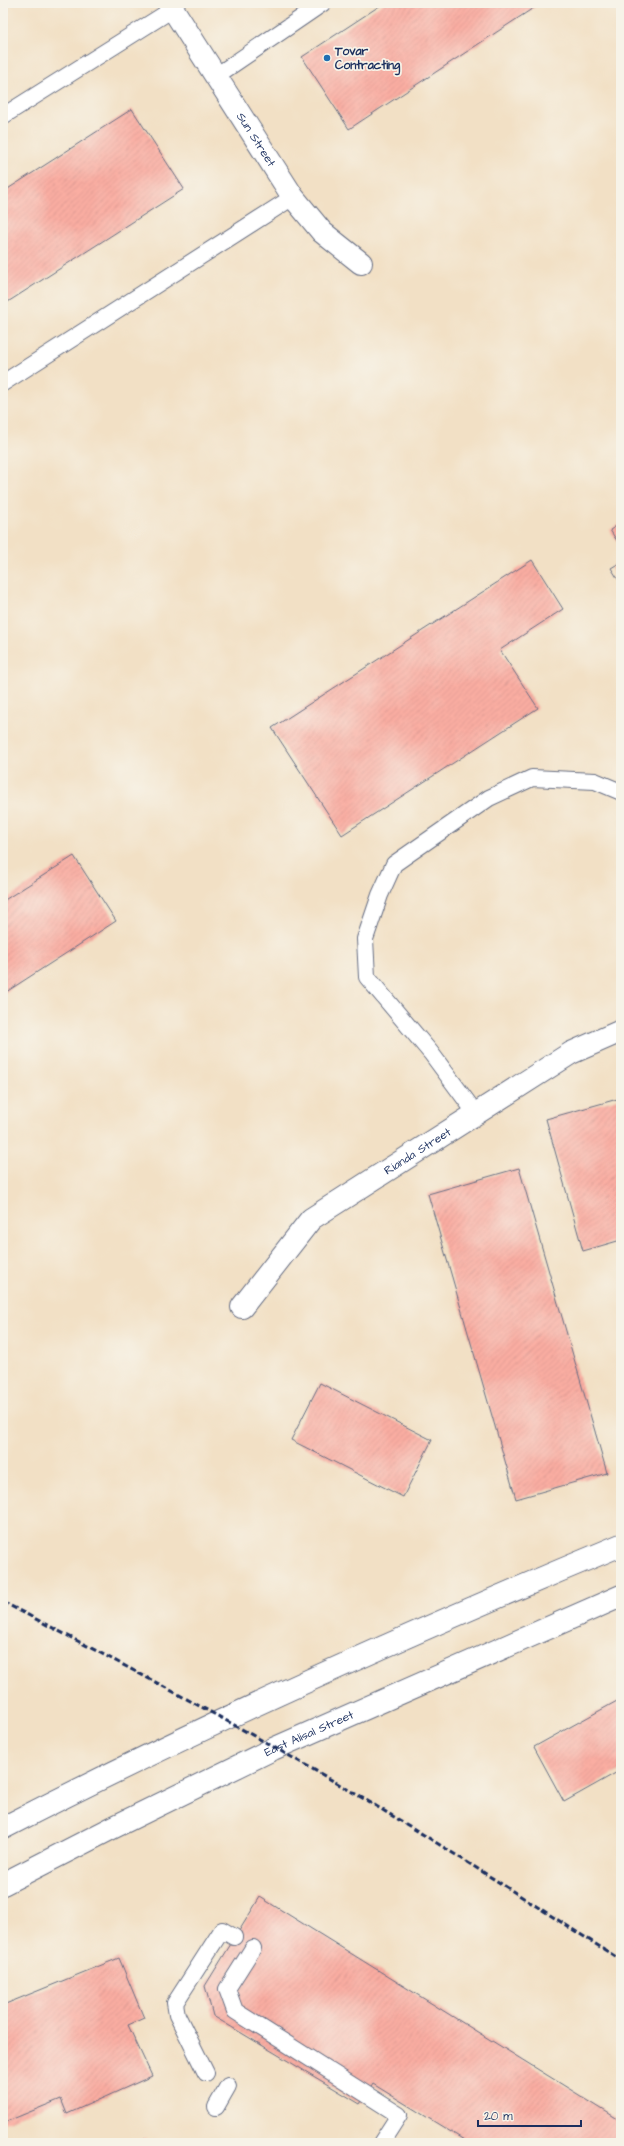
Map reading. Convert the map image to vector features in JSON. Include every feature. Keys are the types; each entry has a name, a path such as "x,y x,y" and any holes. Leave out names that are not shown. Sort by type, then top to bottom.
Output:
{"main road":[{"name":"Sun Street","path":"171,6 293,197 322,232 360,263"},
{"name":"Rianda Street","path":"242,1307 311,1219 477,1115 571,1053 621,1031"},
{"path":"3,1828 156,1751 366,1653 621,1545"},
{"name":"East Alisal Street","path":"3,1884 114,1827 273,1750 621,1596"}],"lane":[{"path":"216,76 323,3"},
{"path":"3,116 171,6"},
{"path":"3,382 293,197"},
{"path":"477,1115 431,1053 366,978 365,939 380,895 394,864 489,798 532,778 595,781 621,792"},
{"path":"206,2073 177,2015 175,2003 222,1930 234,1937"},
{"path":"253,1948 227,1989 235,2012 398,2115 381,2143"},
{"path":"216,2107 228,2086"}],"building":[{"path":"384,3 541,3 349,129 302,57"},
{"path":"132,109 184,189 3,305 3,192"},
{"path":"621,523 621,547 610,530"},
{"path":"532,560 563,609 500,650 538,708 342,835 272,728"},
{"path":"621,562 621,584 611,568"},
{"path":"74,856 116,921 3,994 3,901"},
{"path":"621,1098 621,1240 583,1251 546,1119"},
{"path":"519,1168 607,1473 516,1499 428,1194"},
{"path":"320,1383 432,1440 403,1497 291,1440"},
{"path":"617,1701 621,1709 621,1770 564,1802 534,1747"},
{"path":"260,1897 621,2121 621,2143 469,2143 373,2084 360,2104 213,2016 205,1986"},
{"path":"119,1958 144,2018 128,2025 152,2076 67,2114 61,2099 3,2123 3,2005"},
{"path":"145,2138 149,2143 137,2143"}],"railway":[{"path":"3,1602 201,1707 348,1789 453,1853 621,1960"}],"place":[{"name":"Tovar Contracting","path":"327,58"}]}
